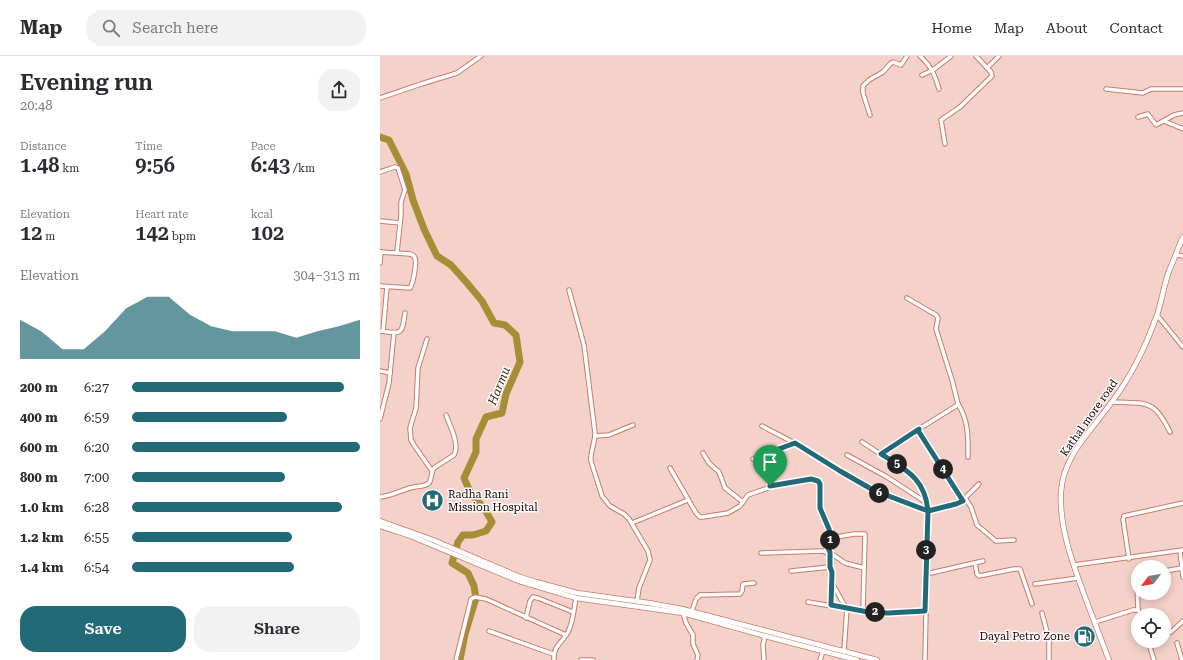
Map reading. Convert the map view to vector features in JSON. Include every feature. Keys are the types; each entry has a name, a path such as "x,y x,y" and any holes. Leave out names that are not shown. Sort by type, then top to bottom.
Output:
{"street":[{"path":"380,98 457,73 480,56"},
{"path":"870,115 863,93 863,86 869,80 881,73 891,63 893,62 901,65 907,56"},
{"path":"920,56 933,70 939,89"},
{"path":"922,75 933,70 950,56"},
{"path":"945,144 940,123 941,120 956,110 987,81 992,74 976,56"},
{"path":"988,68 999,56"},
{"path":"1106,90 1143,93 1151,89 1183,89"},
{"path":"1138,116 1148,114 1156,125 1176,114 1183,114"},
{"path":"1164,121 1183,128"},
{"path":"380,172 395,167 399,169 405,190 401,202 397,252"},
{"path":"380,221 400,223"},
{"name":"Kathal more road","path":"1109,660 1078,578 1063,523 1061,502 1062,480 1069,461 1080,443 1112,402 1141,353 1157,315 1169,272 1183,237"},
{"path":"380,263 381,252 410,254 416,260 413,284 410,288 380,286"},
{"path":"1176,255 1183,256"},
{"path":"387,287 381,331 394,333 402,330 405,313"},
{"path":"569,290 584,345 595,436 590,456 602,496 606,502 624,514 632,523 648,551 650,560 639,588 638,602"},
{"path":"907,298 936,315 938,318 936,329 958,404 964,414 968,426 968,457"},
{"path":"1157,315 1183,347"},
{"path":"380,419 388,388 394,333"},
{"path":"427,339 418,368 416,408 410,428 411,440 432,471"},
{"path":"380,371 390,373"},
{"path":"1112,402 1146,404 1154,407 1162,415 1170,432"},
{"path":"881,454 958,404"},
{"path":"380,497 390,496 426,484 430,480 432,471 437,466 452,458 456,452 455,441 446,415"},
{"path":"595,436 609,435 633,425"},
{"path":"762,426 795,443 873,490 928,511 956,504 964,499 979,484"},
{"path":"919,429 919,432 971,507 977,526 996,541 1014,540"},
{"path":"862,442 914,476 924,494 927,503 925,660"},
{"path":"752,459 795,443"},
{"path":"703,453 709,463 719,472 725,488 743,502"},
{"path":"768,453 771,481 770,486"},
{"path":"847,455 927,503"},
{"path":"670,468 698,516 703,517 728,513 737,508 748,495 767,489 770,486 811,479 818,481 820,484 820,508 829,529 831,538 828,548 830,552 830,567 832,572 831,605"},
{"path":"632,523 688,500"},
{"path":"1128,559 1123,519 1124,516 1183,503"},
{"path":"380,521 449,549"},
{"path":"380,526 463,554 536,582 577,593 692,612 877,660"},
{"path":"831,538 854,534 865,534 863,611"},
{"path":"761,553 818,550 830,552 845,563 864,568"},
{"path":"1074,565 1128,559 1182,550 1183,577"},
{"path":"463,554 519,581 576,598 683,613 823,651 845,659 857,660"},
{"path":"926,574 983,561"},
{"path":"975,563 977,574 979,576 1020,569 1032,604"},
{"path":"791,571 830,567"},
{"path":"1171,570 1182,568"},
{"path":"1035,584 1078,578"},
{"path":"692,612 696,599 700,595 740,594 743,584 754,583"},
{"path":"832,583 846,608 844,651"},
{"path":"456,660 471,599 477,597 566,635"},
{"path":"526,618 530,601 534,597 573,612"},
{"path":"554,660 553,654 555,649 566,635 570,625 576,598"},
{"path":"808,602 863,611 888,613 925,611"},
{"path":"1094,622 1131,612"},
{"path":"683,613 686,623 693,635 693,644 698,655 697,660"},
{"path":"1042,613 1048,640 1049,660"},
{"path":"1171,632 1183,621"},
{"path":"489,631 553,654"},
{"path":"764,660 763,645 765,636"},
{"path":"1177,643 1182,660"},
{"path":"1150,648 1154,660"},
{"path":"820,660 823,651"},
{"path":"581,660 593,660"}],"waterway":[{"name":"Harmu","path":"380,137 389,140 406,174 413,200 424,229 437,256 451,265 467,283 482,301 494,323 505,325 516,335 520,362 506,394 502,413 486,417 476,439 476,452 464,478 471,494 484,508 492,522 486,531 473,535 463,535 458,542 452,563 468,573 474,586 476,598 465,634 460,660"}],"place":[{"name":"Radha Rani Mission Hospital","path":"432,500"},
{"name":"Dayal Petro Zone","path":"1085,636"}],"route":[{"path":"770,486 771,481 768,453 795,443 873,490 928,511 926,497 916,478 881,454 919,429 918,431 963,501 928,511 925,611 888,613 868,612 831,605 832,572 830,567 830,552 828,548 831,538 829,529 820,508 820,484 818,481 811,479 770,486"}]}
